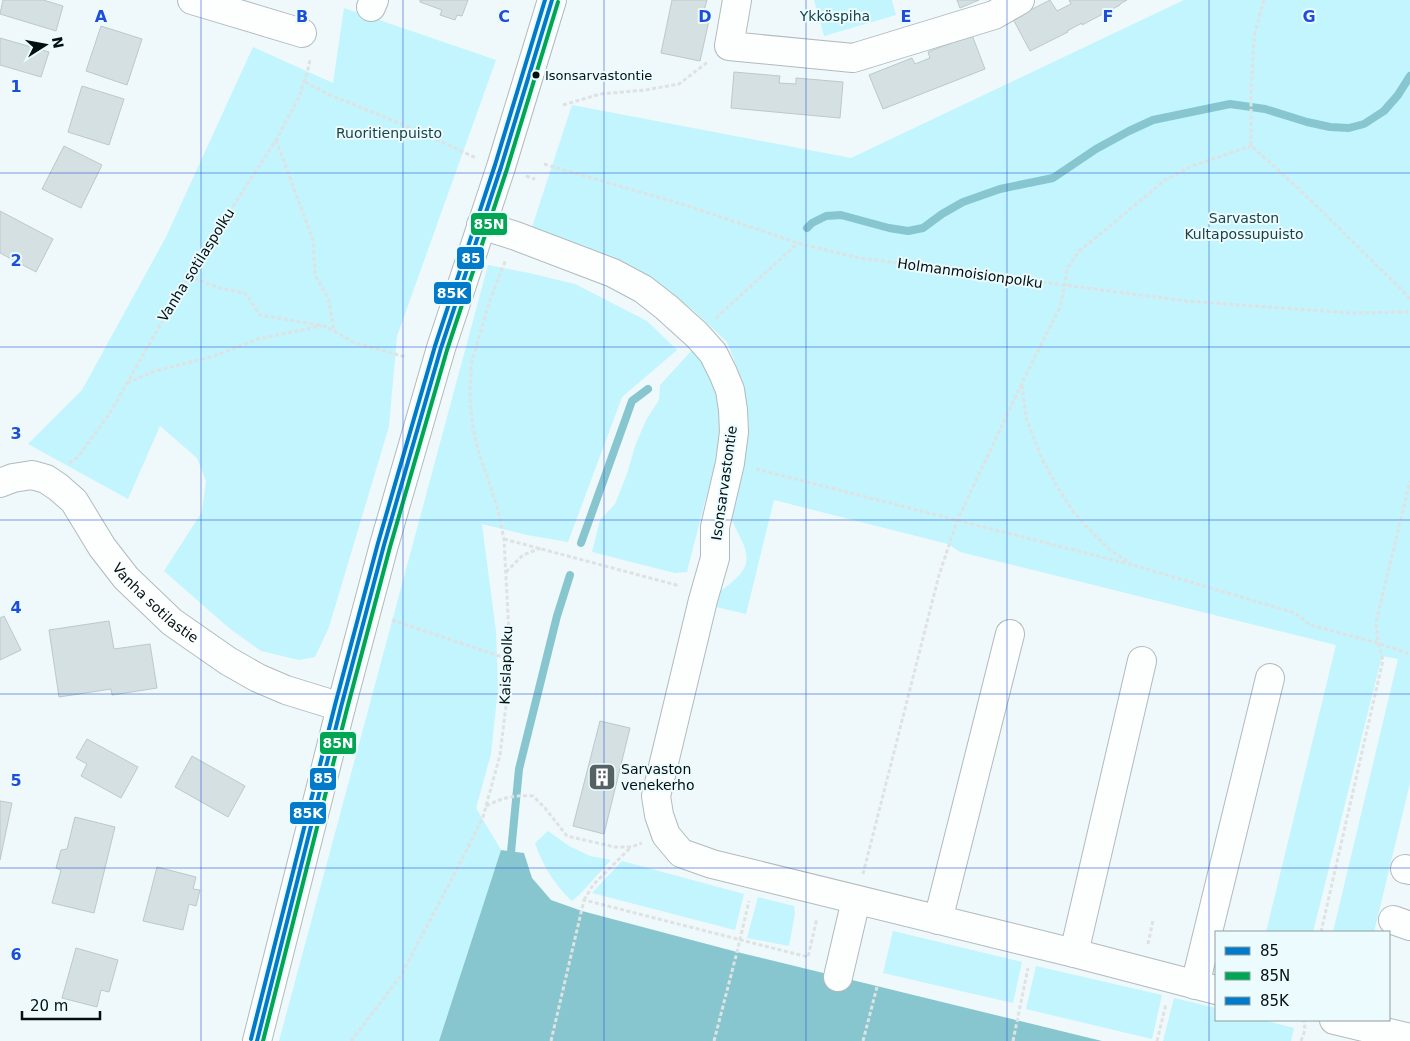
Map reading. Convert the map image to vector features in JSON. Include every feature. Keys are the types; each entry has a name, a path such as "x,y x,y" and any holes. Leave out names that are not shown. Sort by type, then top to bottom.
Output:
{"main road":[{"path":"192,0 253,9 302,33"},
{"path":"257,1041 384,545 441,348 501,168 552,0"},
{"path":"737,0 730,46 853,58 994,14 1020,0"},
{"name":"Isonsarvastontie","path":"481,225 516,236 613,273 643,289 697,335 713,353 724,373 730,390 734,432 730,463 715,527 715,558 703,600 656,796 659,815 666,835"},
{"path":"0,483 13,478 32,475 46,479"},
{"name":"Vanha sotilastie","path":"46,479 74,501 102,547 126,578 172,622 228,661 258,678 286,690 341,707"},
{"path":"938,920 1010,634"},
{"path":"1074,953 1142,661"},
{"path":"666,835 681,853 712,864 1194,984 1270,678"},
{"path":"838,977 856,900"},
{"path":"1337,1021 1376,1036 1410,1038"}],"path":[{"path":"1264,0 1255,32 1251,90 1251,146 1402,289 1410,299"},
{"name":"Vanha sotilaspolku","path":"46,479 78,458 110,413 188,276 276,140 299,97 309,66 308,44 302,33"},
{"path":"563,105 600,94 645,90 679,84 730,46"},
{"path":"305,82 330,95 414,129 478,160"},
{"path":"276,140 313,240 315,274 328,298 334,331"},
{"path":"856,900 939,575 957,521 1060,307 1067,269 1079,251 1165,180 1192,166 1251,146"},
{"name":"Holmanmoisionpolku","path":"544,164 688,206 798,242 859,258 1065,286 1205,302 1351,313 1410,312"},
{"path":"697,335 798,242"},
{"name":"Kaislapolku","path":"350,1041 400,977 483,818 500,755 507,697 509,634 504,539 497,506 479,453 473,428 470,397 471,365 489,303 506,259"},
{"path":"188,276 220,288 245,293 260,315 324,326 355,343 406,357"},
{"path":"127,384 155,371 214,356 258,339 324,326"},
{"path":"1022,383 1026,418 1042,459 1058,488 1073,511 1086,526 1110,550 1133,565"},
{"path":"730,463 1133,565 1295,613 1310,625 1378,643 1410,654"},
{"path":"1321,931 1383,660 1378,643 1376,622 1410,482"},
{"path":"504,539 684,587"},
{"path":"506,572 523,555 541,548"},
{"path":"366,612 508,659"},
{"path":"486,806 517,795 534,796 567,836 615,847 632,847 666,835"},
{"path":"551,1041 584,900 593,885 632,847"},
{"path":"714,1041 755,875"},
{"path":"584,900 808,957 823,892"},
{"path":"1012,1041 1033,944"},
{"path":"1157,1041 1194,984"},
{"path":"863,1041 877,986"},
{"path":"1301,1041 1305,1030 1304,1021"}],"green space":[{"name":"Ykköspiha","path":"814,0 892,0 896,15 824,36"},
{"name":"Sarvaston Kultapossupuisto","path":"1184,0 1410,0 1410,783 1374,931 1333,931 1398,659 1382,656 1313,931 1266,931 1336,645 960,552 948,544 774,500 746,614 716,607 717,594 738,577 746,565 747,557 730,513 749,426 744,385 727,342 693,310 638,269 531,230 572,105 851,158"},
{"name":"Ruoritienpuisto","path":"344,8 496,60 397,336 389,426 329,627 315,657 299,660 261,651 229,628 164,571 202,512 206,481 197,458 160,426 128,499 28,444 82,390 166,237 253,47 333,83"},
{"path":"488,265 575,284 647,321 677,350 622,397 568,542 527,535 482,524 496,632 498,688 491,754 476,808 501,850 439,1041 279,1041"},
{"path":"694,348 711,375 719,405 720,431 716,464 687,572 675,573 592,552 600,520 615,504 646,420 659,400 660,385"},
{"path":"548,831 569,846 590,856 611,860 572,901 560,889 550,874 541,859 535,843"},
{"path":"622,861 744,894 735,930 592,893"},
{"path":"758,897 794,906 795,913 789,946 747,938"},
{"path":"893,931 1022,962 1013,1003 883,973"},
{"path":"1036,966 1162,995 1152,1039 1026,1009"},
{"path":"1174,998 1215,1008 1215,1021 1267,1021 1294,1028 1291,1041 1163,1041"}],"shaded area":[{"path":"501,850 524,853 532,878 551,900 582,911 737,952 1102,1041 439,1041"}],"building":[{"path":"3,0 43,0 63,6 56,31 0,14"},
{"path":"420,0 468,0 462,16 457,15 455,20 440,15 442,10 420,2"},
{"path":"672,0 707,0 703,14 710,16 700,61 661,53"},
{"path":"957,0 979,0 960,8"},
{"path":"1050,0 1057,11 1071,4 1069,0 1127,0 1030,51 1013,19"},
{"path":"101,26 142,39 127,85 86,71"},
{"path":"972,35 985,69 883,109 869,75 912,58 915,64 930,58 928,52"},
{"path":"0,38 49,52 41,77 0,65"},
{"path":"734,72 780,76 779,83 796,84 796,78 843,82 840,118 731,108"},
{"path":"82,86 124,99 109,145 68,132"},
{"path":"64,146 102,165 81,208 42,189"},
{"path":"0,211 53,239 36,272 0,253"},
{"path":"4,616 21,650 0,660 0,618"},
{"path":"109,621 114,649 150,644 157,688 112,695 111,689 59,697 49,630"},
{"name":"Sarvaston venekerho","path":"600,721 630,728 604,834 573,826"},
{"path":"87,739 138,767 121,798 81,776 87,764 76,758"},
{"path":"192,756 245,786 228,817 175,787"},
{"path":"0,801 12,803 0,860"},
{"path":"75,817 115,827 94,913 52,903 61,870 56,868 61,850 67,849"},
{"path":"157,867 196,877 193,889 200,890 196,906 189,904 183,930 143,921"},
{"path":"76,948 118,960 109,992 101,990 97,1007 62,998"}],"waterway":[{"path":"807,228 812,223 826,216 841,215 889,228 908,231 923,228 963,202 1000,189 1053,178 1096,149 1153,120 1230,104 1265,109 1330,127 1349,128 1364,124 1384,111 1398,95 1410,76"},
{"path":"581,543 632,401 648,389"},
{"path":"511,852 519,769 557,616 570,575"}],"transit line":[{"name":"85K","path":"251,1039 378,543 435,346 495,165 545,0"},
{"name":"85","path":"257,1041 384,545 441,348 501,167 552,0"},
{"name":"85N","path":"263,1041 390,547 447,350 507,169 558,2"}],"place":[{"name":"Isonsarvastontie","path":"536,75"},
{"name":"Sarvaston venekerho","path":"602,777"}]}
